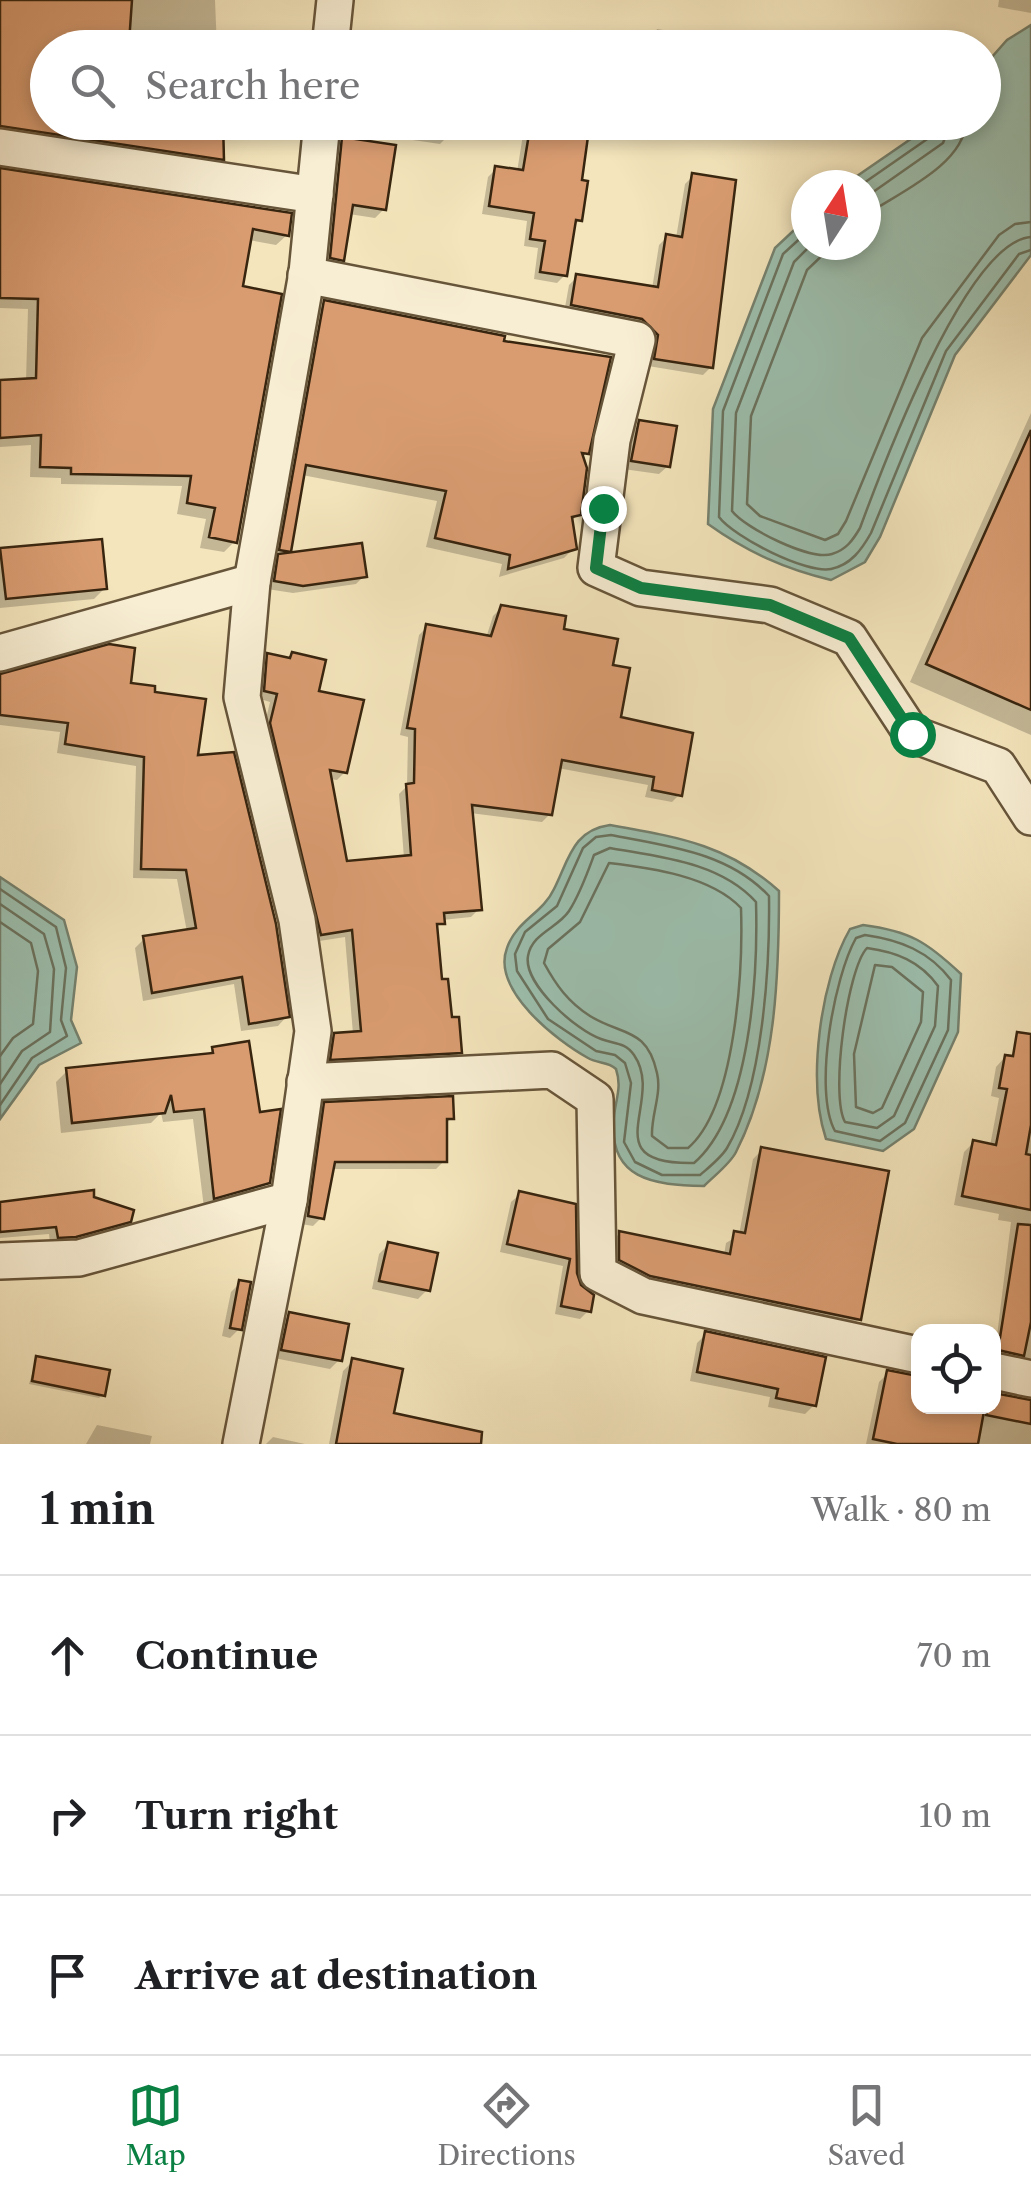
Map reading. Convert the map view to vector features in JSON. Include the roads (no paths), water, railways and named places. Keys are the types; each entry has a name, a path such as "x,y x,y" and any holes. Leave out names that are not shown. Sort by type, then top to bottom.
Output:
{"street":[{"path":"332,30 334,0"},
{"path":"241,1444 289,1200 312,1031 297,920 242,698 252,582 306,275 320,140"},
{"path":"0,147 315,196"},
{"path":"306,275 637,340 612,440 596,568 641,588 770,605 849,638 912,734 1014,761 1031,817"},
{"path":"0,653 252,582"},
{"path":"306,1082 552,1070 595,1100 598,1273 643,1296 911,1353"},
{"path":"0,1261 78,1258 289,1200"},
{"path":"1001,1373 1031,1379"}],"water":[{"path":"1031,25 1031,255 955,355 880,537 865,562 831,580 782,565 708,524 713,409 775,248 791,233 791,260 881,260 881,170 866,170 909,140 1001,140 1001,47"},
{"path":"610,825 700,845 740,863 779,891 776,990 760,1090 736,1152 704,1186 652,1180 626,1166 614,1137 619,1087 616,1069 588,1058 560,1040 517,997 509,981 505,964 511,939 549,897 580,840"},
{"path":"0,877 64,920 77,967 71,1020 81,1043 39,1065 0,1119"},
{"path":"863,925 917,940 961,974 958,1032 914,1129 883,1151 826,1139 820,1116 817,1061 824,1003 850,929"}]}
